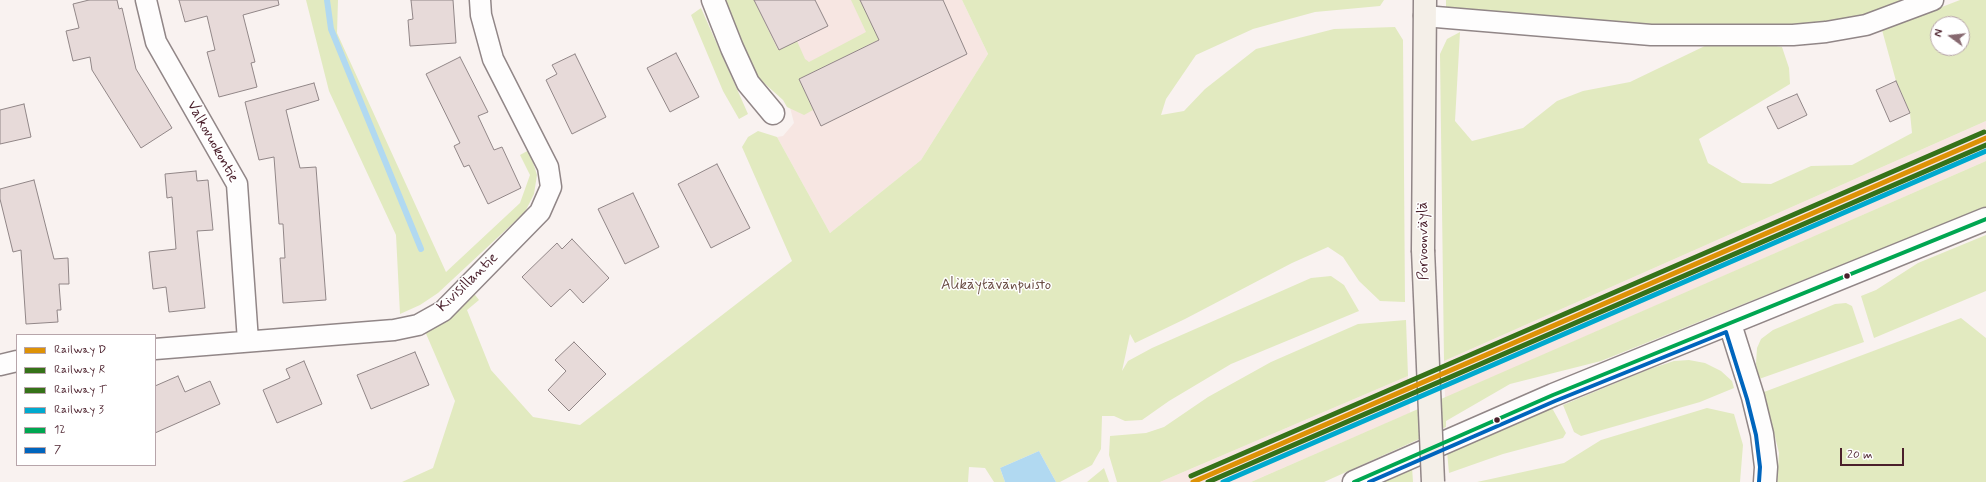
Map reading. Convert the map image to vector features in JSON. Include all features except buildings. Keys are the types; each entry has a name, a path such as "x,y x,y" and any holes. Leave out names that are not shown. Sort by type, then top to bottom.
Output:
{"highway":[{"name":"Porvoonväylä","path":"1424,8 1423,250 1433,482"}],"street":[{"name":"Valkovuokontie","path":"146,0 156,42 237,184 248,341"},
{"name":"Kivisillantie","path":"156,349 394,330 418,324 443,311 540,212 551,187 548,168 493,58 481,15 480,0"},
{"path":"713,0 748,83 772,112"},
{"path":"1424,8 1651,35 1793,35 1826,32 1866,25 1933,0"},
{"path":"1354,482 1553,395 1986,219"},
{"path":"1730,324 1753,397 1762,434 1766,467 1765,482"},
{"path":"0,365 16,361"}],"shaded area":[{"path":"735,0 962,0 988,54 921,160 830,233 777,137 783,136 794,123 786,92"},
{"path":"1986,121 1986,161 1445,398 1444,361"},
{"path":"1408,376 1410,413 1251,482 1160,482"}],"green space":[{"path":"306,0 338,0 337,33 446,272 520,203 530,175 520,155 529,150 537,175 534,194 525,212 438,293 420,305 400,314 396,235 329,91"},
{"path":"724,0 754,0 778,50 797,41 805,59 809,62 866,32 851,0 860,0 871,23 918,0 937,11 799,79 813,110 804,115 787,107 783,100 755,75"},
{"name":"Alikäytävänpuisto","path":"962,0 1384,0 1380,6 1315,12 1253,29 1196,55 1166,99 1161,115 1184,111 1205,89 1256,49 1334,29 1395,27 1403,40 1405,302 1380,301 1359,281 1343,257 1328,247 1292,263 1185,319 1135,343 1130,334 1122,371 1128,361 1152,348 1311,278 1331,276 1344,285 1359,311 1231,364 1169,401 1142,420 1125,421 1114,416 1102,416 1101,449 1092,465 1060,482 1056,482 1039,451 1000,468 1005,482 994,482 985,468 969,467 968,482 402,482 433,468 455,401 424,329 472,291 479,300 467,310 491,370 533,417 580,425 792,261 742,147 748,137 758,131 777,137 830,233 921,160 988,54"},
{"path":"1446,0 1917,0 1827,26 1651,35 1446,8"},
{"path":"1960,0 1986,0 1986,121 1444,361 1440,54 1447,39 1460,32 1455,121 1472,141 1523,128 1557,101 1583,91 1630,82 1709,44 1758,43 1782,47 1789,68 1790,84 1699,139 1708,163 1742,183 1771,184 1811,166 1852,165 1912,133 1910,113 1896,81 1882,30"},
{"path":"701,8 748,114 739,119 723,91 691,15"},
{"path":"1986,161 1986,207 1601,361 1510,384 1446,421 1446,427 1324,482 1251,482"},
{"path":"1986,235 1986,291 1874,338 1861,296 1876,290 1918,263"},
{"path":"1846,303 1852,306 1864,342 1759,379 1756,364 1757,348 1761,339 1773,330 1835,304"},
{"path":"1961,318 1986,338 1986,482 1777,482 1779,453 1764,392"},
{"path":"1406,320 1408,376 1160,482 1117,482 1109,455 1110,436 1146,433 1164,427 1208,397 1271,362 1358,324"},
{"path":"1689,360 1705,363 1721,371 1732,381 1734,388 1700,402 1581,436 1574,432 1563,405 1647,370 1674,361"},
{"path":"1552,408 1566,433 1563,438 1503,454 1449,473 1447,451"},
{"path":"1707,408 1734,414 1743,445 1740,482 1477,482 1564,463 1601,440"},
{"path":"1412,467 1413,482 1378,482"},
{"path":"1104,468 1109,482 1087,482 1093,477"}],"water":[{"path":"1039,451 1056,482 1005,482 1000,468"}],"waterway":[{"path":"327,0 331,29 421,249"}],"rail line":[{"name":"T","path":"1191,476 1984,132"},
{"name":"D","path":"1193,482 1986,138"},
{"name":"R","path":"1208,482 1986,145"},
{"name":"3","path":"1223,482 1986,151"}],"transit line":[{"name":"12","path":"1354,482 1553,395 1986,219"},
{"name":"7","path":"1369,482 1555,401 1726,332 1747,399 1756,435 1760,467 1759,482"}]}
